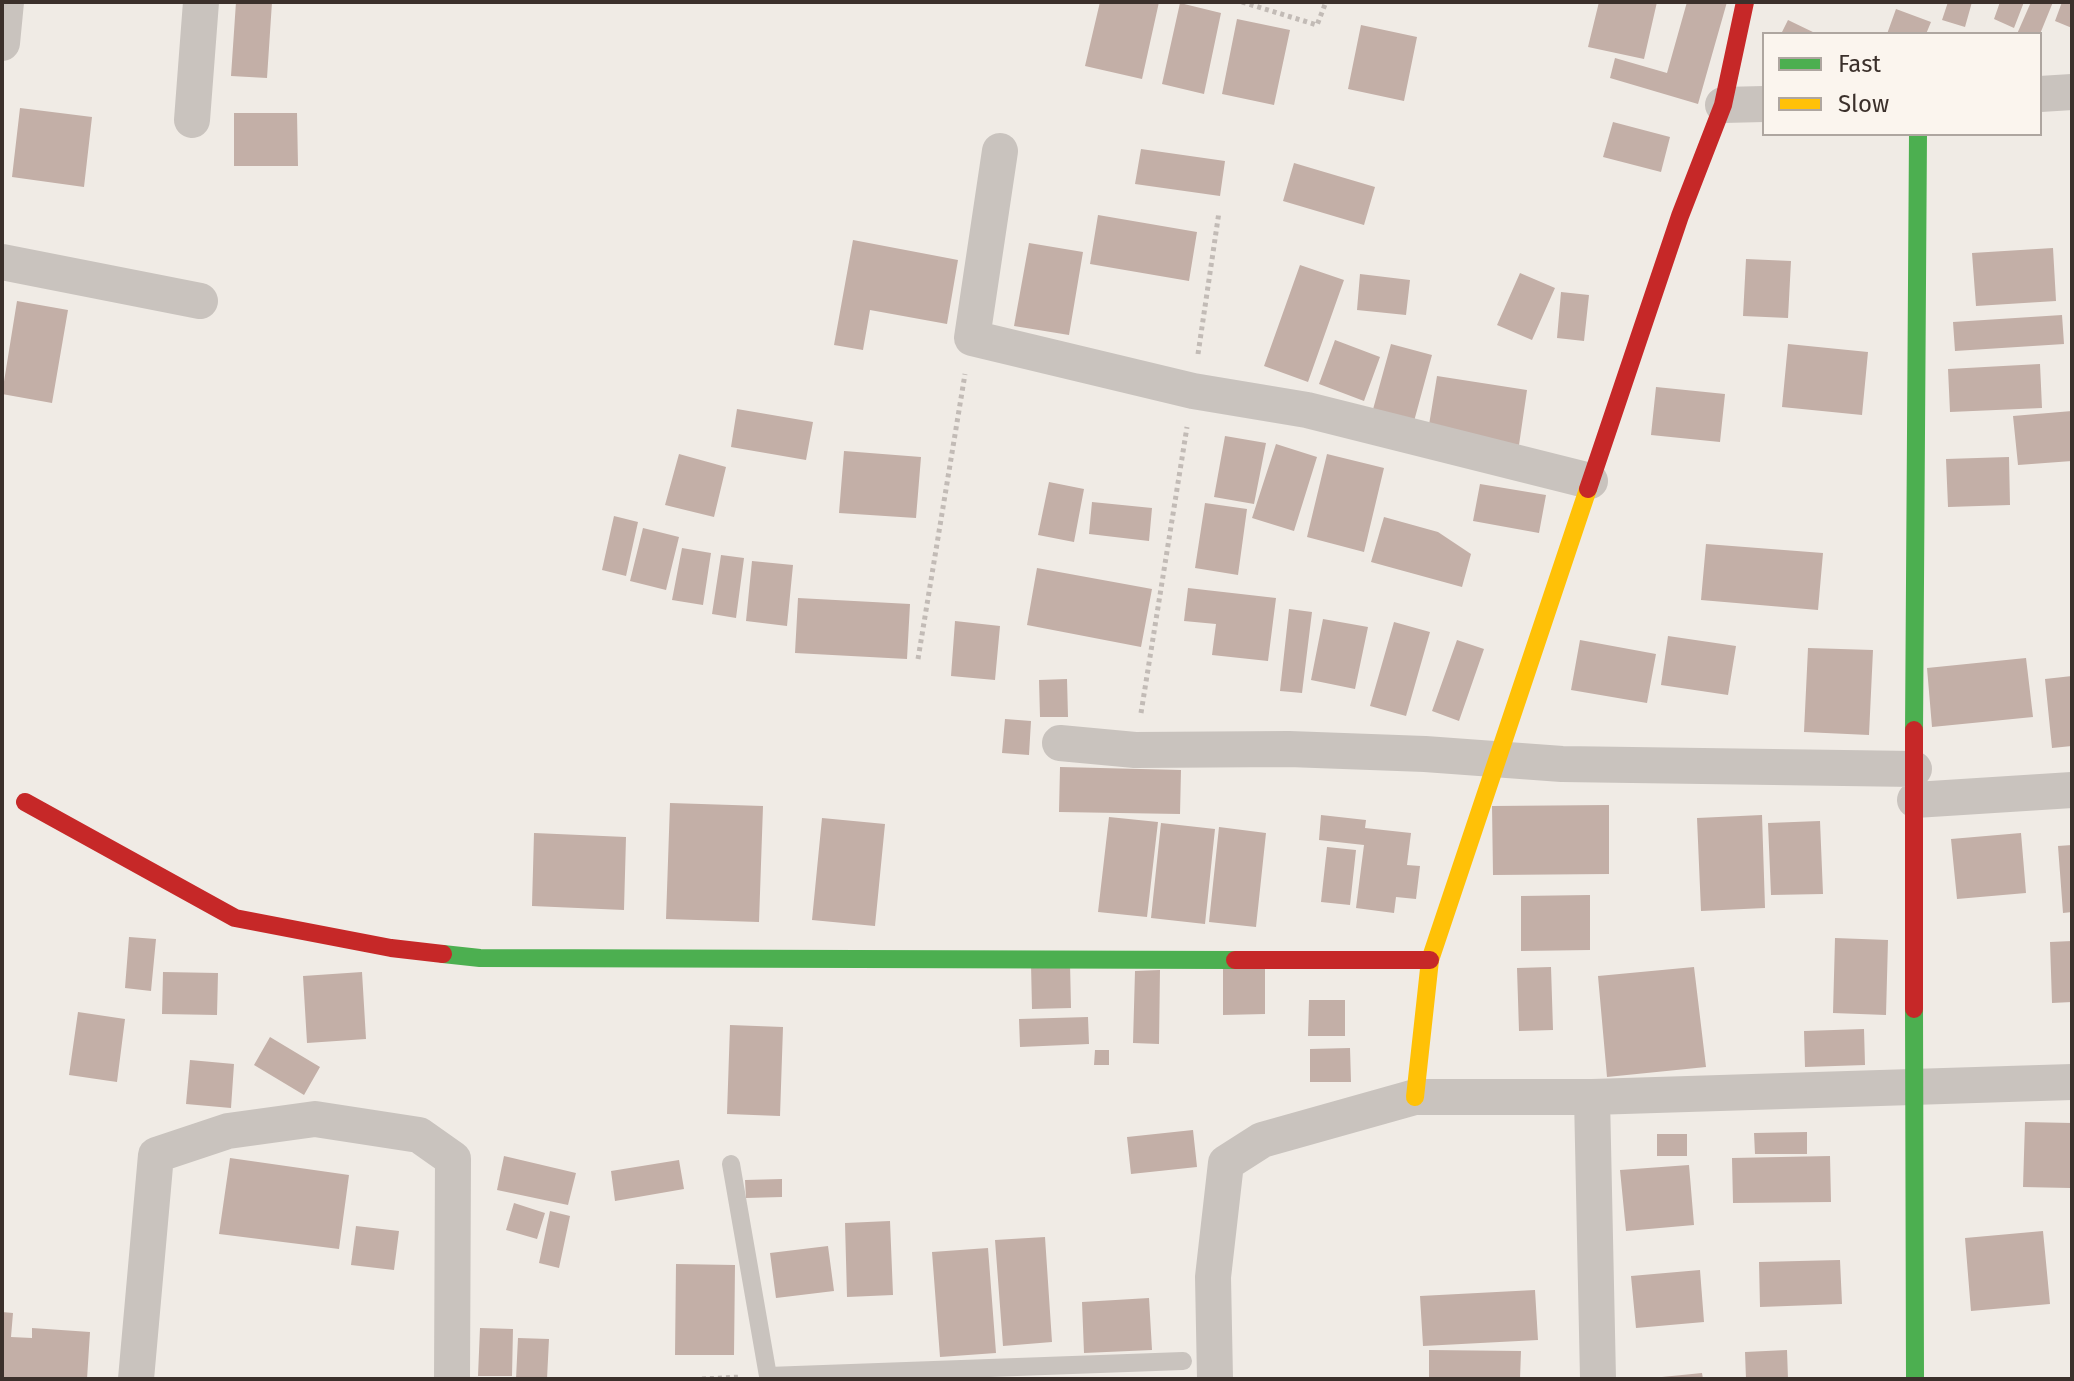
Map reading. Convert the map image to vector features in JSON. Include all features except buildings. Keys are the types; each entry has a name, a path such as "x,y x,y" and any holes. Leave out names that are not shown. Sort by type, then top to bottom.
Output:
{"street":[{"path":"2,43 6,2"},
{"path":"192,120 201,2"},
{"path":"1415,1097 1430,960 1680,216 1723,105 1745,2"},
{"path":"2042,94 2072,92"},
{"path":"1723,105 1762,104"},
{"path":"1915,1379 1917,1085 1914,784 1918,136"},
{"path":"1000,151 972,338 1193,391 1307,410 1590,481"},
{"path":"2,262 200,301"},
{"path":"1060,743 1135,750 1425,754 1496,762 2072,790"},
{"path":"25,802 235,918 391,948 465,956 1430,960"},
{"path":"1215,1379 1213,1277 1226,1163 1262,1140 1415,1097 1592,1097 2072,1082"},
{"path":"1592,1097 1598,1379"},
{"path":"136,1379 156,1155 228,1131 315,1119 419,1135 453,1159 452,1379"}],"lane":[{"path":"731,1164 768,1376 1183,1361"}],"path":[{"path":"1242,2 1317,25 1326,2"},
{"path":"1135,750 1219,212"},
{"path":"918,659 972,338"}],"traffic: fast":[{"path":"1914,730 1918,136"},
{"path":"443,954 480,958 1235,960"},
{"path":"1914,1009 1915,1379"}],"traffic: slow":[{"path":"1415,1097 1430,960 1588,489"}],"traffic: jam":[{"path":"1588,489 1680,216 1723,105 1745,2"},
{"path":"1914,730 1914,1009"},
{"path":"25,802 235,918 391,948 443,954"},
{"path":"1235,960 1430,960"}]}
